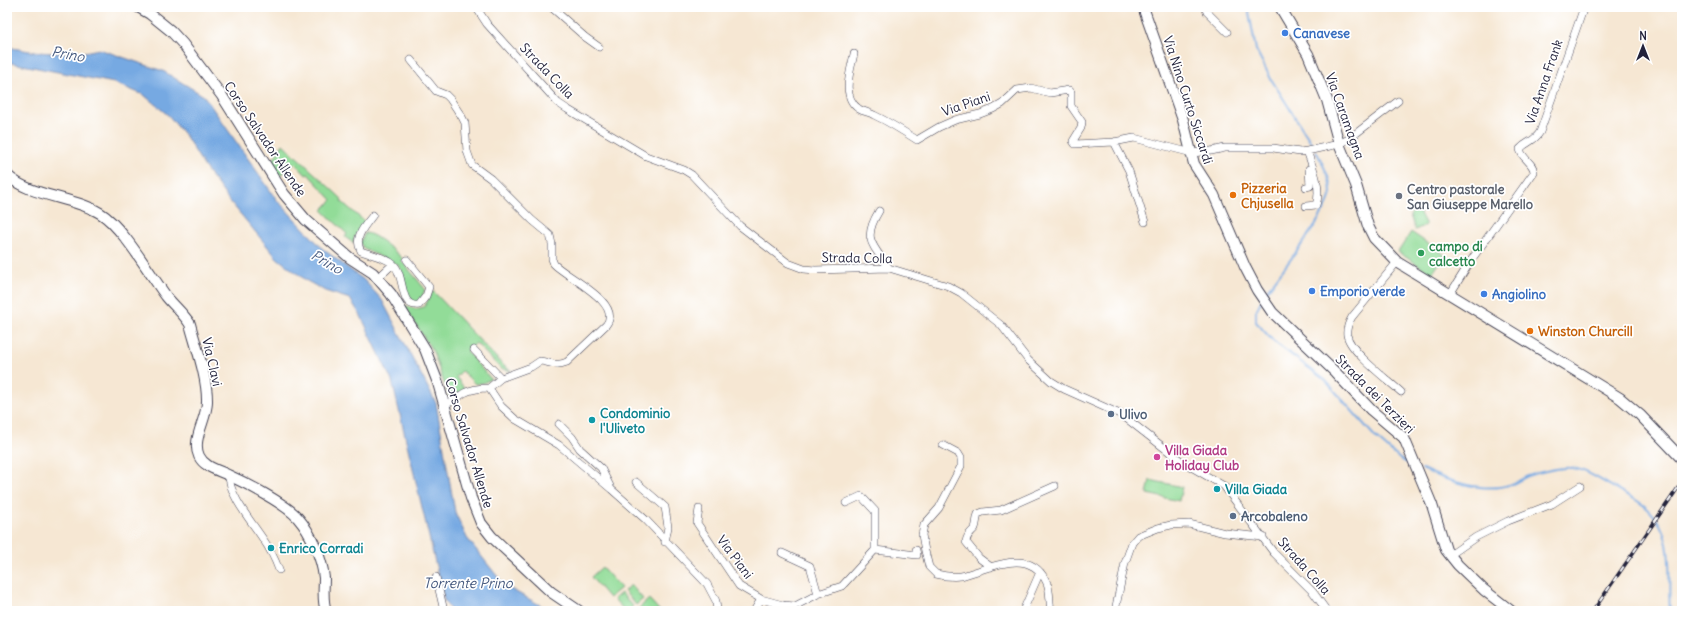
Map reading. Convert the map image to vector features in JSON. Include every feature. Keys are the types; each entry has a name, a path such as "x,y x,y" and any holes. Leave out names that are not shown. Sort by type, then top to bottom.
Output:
{"street":[{"name":"Corso Salvador Allende","path":"138,7 150,14 171,31 182,44 222,96 284,194 306,220 350,258 373,273 391,294 425,349 445,404 471,498 481,523 492,537 551,592 579,611"},
{"name":"Strada Colla","path":"476,7 487,24 558,103 646,156 684,170 692,175 740,226 788,263 804,269 815,270 889,268 948,286 961,293 1001,325 1028,360 1051,381 1064,389 1122,415 1192,468 1224,486 1283,562 1313,592 1327,611"},
{"path":"551,7 584,37 599,47"},
{"name":"Via Nino Curto Siccardi","path":"1145,7 1183,120 1194,164 1214,196 1245,267 1266,304"},
{"path":"1205,7 1207,12 1227,32"},
{"name":"Via Caramagna","path":"1280,7 1308,54 1327,100 1339,144 1350,168 1368,226 1374,238 1397,262"},
{"name":"Via Anna Frank","path":"1450,294 1472,259 1534,172 1534,169 1520,153 1520,149 1523,145 1536,139 1540,132 1584,7"},
{"name":"Via Piani","path":"854,54 848,87 849,95 854,104 859,109 873,114 917,140 939,126 954,120 980,114 993,109 1002,104 1017,90 1031,88 1050,93 1069,90 1071,92 1071,106 1082,122 1082,128 1073,141 1075,144 1114,142 1134,138 1192,153 1211,152 1225,148 1273,148 1305,151 1339,144"},
{"path":"411,60 436,91 446,95 450,99 462,117 465,123 467,151 472,165 491,179 532,220 550,235 552,244 552,259 554,264 596,295 610,314 610,320 606,325 567,362 552,365 540,361 520,372 501,378 489,388 478,388 465,393 449,404 445,404"},
{"path":"1339,144 1350,138 1398,101"},
{"path":"1114,142 1129,172 1144,222"},
{"path":"1305,151 1310,173 1310,186 1306,187"},
{"path":"1305,151 1319,188 1316,205 1306,206"},
{"name":"Via Clavi","path":"7,175 25,187 64,198 101,213 123,236 168,298 184,315 190,324 207,392 207,407 197,443 198,455 205,464 229,475 278,503 298,518 311,538 317,552 324,577 323,598 326,611"},
{"path":"879,211 870,227 869,234 876,249 889,268"},
{"path":"373,215 360,233 358,238 358,246 361,251 393,264 400,274 408,303 419,306 426,296 429,287 406,260"},
{"path":"1401,392 1356,351 1347,334 1348,325 1352,317 1397,262 1620,398 1640,415 1682,459"},
{"path":"378,278 393,264"},
{"name":"Strada dei Terzieri","path":"1266,304 1371,410 1404,438 1432,505 1444,545 1450,555 1484,590 1511,611"},
{"path":"474,350 501,378"},
{"path":"489,388 501,406 515,419 559,445 646,520 665,542 707,584 716,600 717,611"},
{"path":"559,424 572,437 580,449 602,468 611,489"},
{"path":"943,445 958,453 961,466 939,508 924,525 923,540 930,567 936,574 959,576 991,567 1020,562 1030,564 1037,567 1046,580 1049,589 1051,611"},
{"path":"229,475 229,483 232,489 271,551 279,570"},
{"path":"636,482 665,507 668,527 665,542"},
{"path":"991,567 979,558 966,542 968,534 974,529 978,514 1002,510 1055,486"},
{"path":"1450,555 1476,537 1508,521 1552,504 1580,486"},
{"path":"846,503 861,496 875,511 875,550 917,555 916,550"},
{"name":"Via Piani","path":"699,509 697,523 714,551 739,586 761,599 783,606 795,606 818,594 842,586 875,550"},
{"path":"1115,611 1125,562 1132,543 1138,536 1164,527 1189,524 1226,533 1263,537"},
{"path":"782,553 810,566 818,594"},
{"path":"1023,611 1040,572"},
{"path":"436,577 444,611"},
{"path":"754,611 761,599"}],"green space":[{"path":"283,144 342,199 341,201 365,222 355,236 353,243 345,237 347,234 322,210 332,200 308,174 306,175 295,163 280,176 271,163"},
{"path":"1417,208 1426,225 1415,230 1410,215"},
{"name":"campo di calcetto","path":"1411,232 1445,255 1432,274 1398,252"},
{"path":"365,233 380,239 403,259 402,261 425,289 421,301 414,304 408,296 402,273 398,265 364,249 360,243"},
{"path":"433,291 504,366 512,371 501,369 476,343 467,352 491,379 483,383 475,384 462,371 456,377 465,389 454,396 449,397 433,352 405,307 407,306 415,309 424,307"},
{"path":"1150,480 1182,487 1179,501 1147,494"},
{"path":"602,567 621,588 609,598 591,577"},
{"path":"631,585 643,599 636,605 624,591"},
{"path":"621,593 633,606 628,611 625,611 614,599"},
{"path":"649,599 660,611 636,611"}],"water":[{"name":"Torrente Prino","path":"7,47 35,52 75,54 99,49 163,71 204,96 277,200 323,249 364,280 382,300 436,403 455,512 467,538 505,586 551,611 451,611 444,600 392,381 361,316 350,299 325,291 307,281 277,258 228,199 204,166 187,138 169,116 144,95 114,83 7,62"}],"waterway":[{"path":"1248,7 1256,50 1271,79 1314,147"},
{"path":"1264,295 1313,228 1328,201 1331,192 1330,182 1316,151"},
{"path":"1261,301 1256,311 1256,322 1273,341 1325,380 1377,439 1401,460 1411,464"},
{"path":"1422,469 1454,482 1490,488 1512,484 1528,476 1542,472 1560,468 1570,468 1589,473 1631,497 1649,510 1658,521 1664,532 1669,558 1670,611"}],"railway":[{"path":"1593,611 1682,482"}],"place":[{"name":"Canavese","path":"1285,33"},
{"name":"Pizzeria Chjusella","path":"1233,195"},
{"name":"Centro pastorale San Giuseppe Marello","path":"1399,196"},
{"name":"campo di calcetto","path":"1421,253"},
{"name":"Emporio verde","path":"1312,291"},
{"name":"Angiolino","path":"1484,294"},
{"name":"Winston Churcill","path":"1530,331"},
{"name":"Ulivo","path":"1111,414"},
{"name":"Condominio l'Uliveto","path":"592,420"},
{"name":"Villa Giada Holiday Club","path":"1157,457"},
{"name":"Villa Giada","path":"1217,489"},
{"name":"Arcobaleno","path":"1233,516"},
{"name":"Enrico Corradi","path":"271,548"}],"water label":[{"name":"Prino","path":"68,54"},
{"name":"Prino","path":"327,262"}]}
